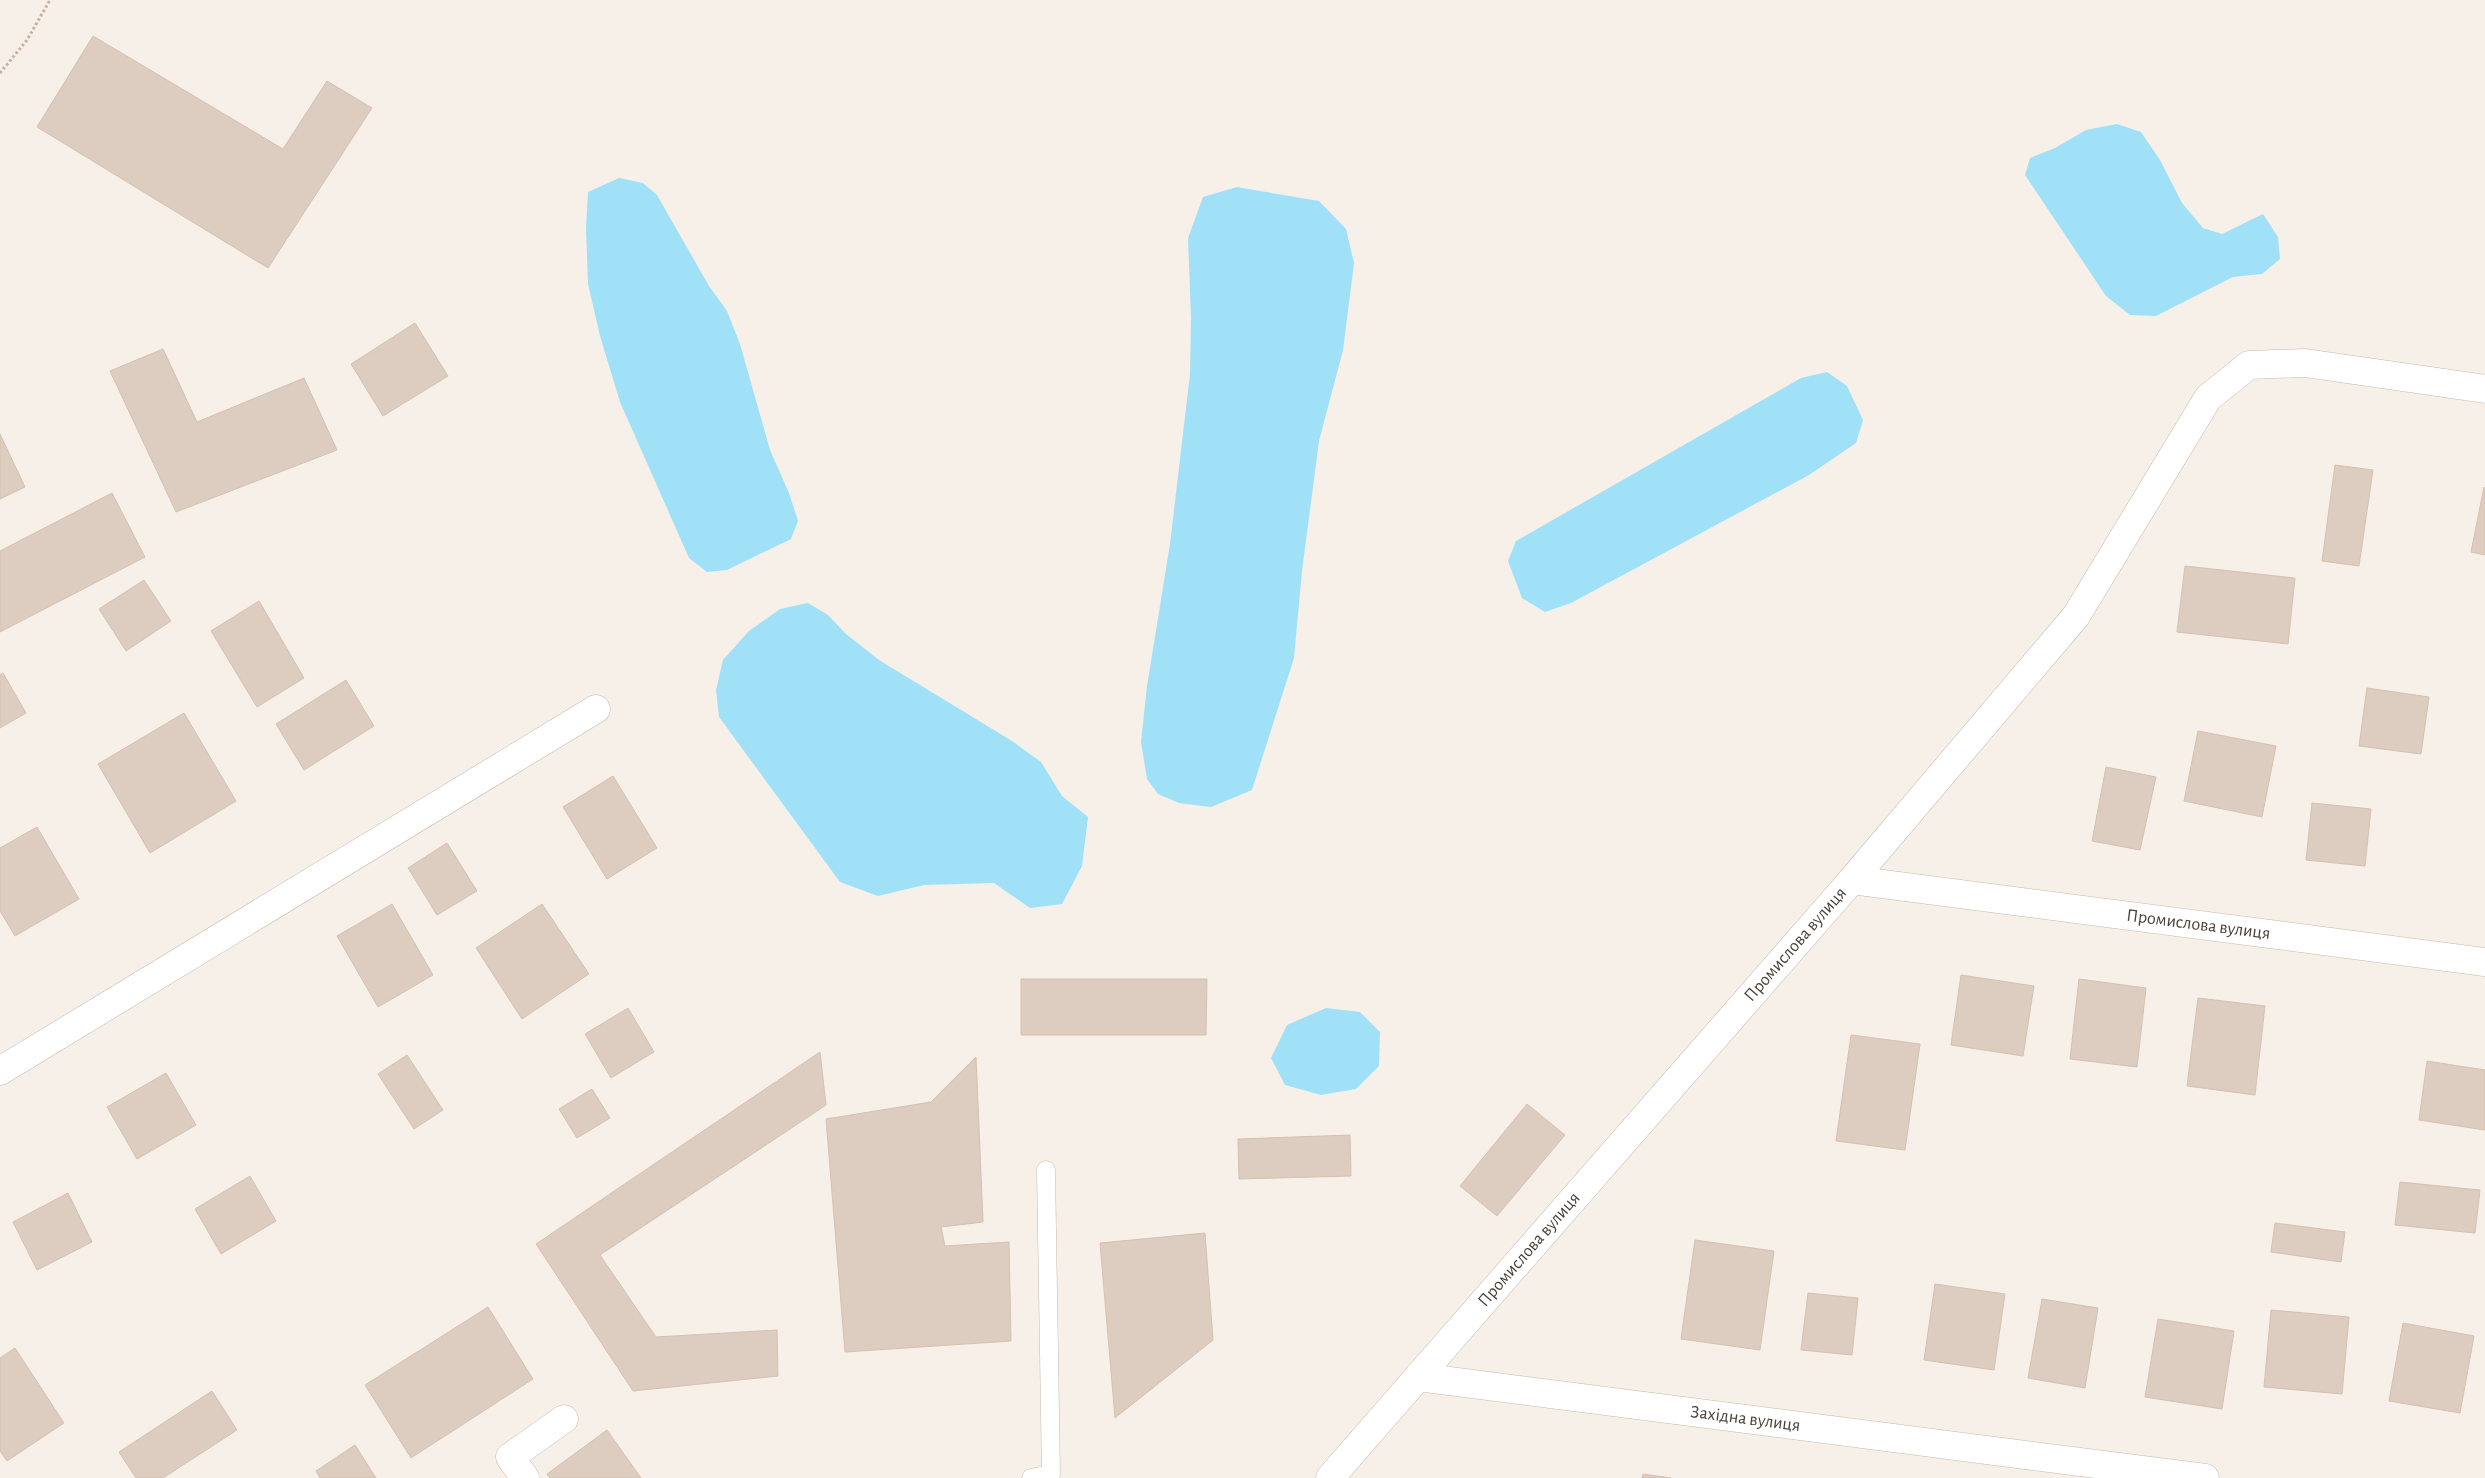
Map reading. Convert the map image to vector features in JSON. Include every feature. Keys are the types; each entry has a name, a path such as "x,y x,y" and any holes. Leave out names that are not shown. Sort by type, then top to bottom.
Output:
{"street":[{"path":"1852,880 2076,616 2208,398 2249,365 2306,363 2485,389"},
{"path":"0,1071 596,708"},
{"name":"Промислова вулиця","path":"1418,1377 1852,880 2485,962"},
{"path":"1330,1478 1418,1377"},
{"name":"Західна вулиця","path":"1418,1377 2205,1478"},
{"path":"525,1478 510,1457 564,1419"}],"lane":[{"path":"1031,1478 1050,1474 1046,1170"}],"path":[{"path":"0,73 27,40 50,0"}],"water":[{"path":"2117,124 2141,132 2160,160 2182,203 2203,228 2222,234 2263,214 2278,237 2280,259 2262,274 2233,277 2156,316 2130,315 2106,296 2025,175 2030,158 2055,148 2086,130"},
{"path":"619,178 643,183 657,195 709,286 727,311 740,344 770,450 789,493 798,521 791,539 727,570 707,572 689,558 620,402 600,336 588,284 586,228 588,192"},
{"path":"1237,187 1319,201 1346,229 1354,263 1343,350 1319,441 1302,571 1294,658 1252,790 1211,807 1179,803 1158,794 1147,779 1141,742 1147,686 1170,544 1190,374 1191,318 1188,238 1203,197"},
{"path":"1827,372 1847,386 1863,420 1856,443 1809,475 1571,603 1545,612 1522,598 1508,561 1516,541 1801,378"},
{"path":"808,603 828,615 846,634 879,660 1012,741 1041,762 1062,796 1088,817 1082,866 1062,904 1030,908 994,883 924,885 878,896 840,882 719,717 716,690 723,660 749,631 780,609"},
{"path":"1326,1008 1360,1012 1380,1032 1379,1066 1356,1089 1321,1095 1285,1085 1271,1058 1287,1025"}],"building":[{"path":"93,36 283,149 327,81 372,108 268,268 37,127"},
{"path":"415,323 448,376 383,416 351,364"},
{"path":"163,349 197,422 304,378 337,450 176,512 110,371"},
{"path":"0,434 25,487 0,499"},
{"path":"2335,465 2373,470 2359,566 2322,561"},
{"path":"2485,488 2485,555 2471,552"},
{"path":"112,493 145,557 0,632 0,551"},
{"path":"2185,566 2295,578 2288,644 2177,632"},
{"path":"144,580 171,621 126,651 99,609"},
{"path":"259,601 304,678 257,707 211,631"},
{"path":"3,673 26,713 0,728 0,675"},
{"path":"346,680 374,726 304,770 276,724"},
{"path":"2367,688 2429,697 2421,754 2359,746"},
{"path":"184,713 236,801 150,853 98,764"},
{"path":"2198,731 2276,746 2262,817 2184,801"},
{"path":"2106,767 2156,777 2140,850 2092,841"},
{"path":"613,776 657,848 607,879 563,807"},
{"path":"2312,803 2371,809 2365,866 2306,860"},
{"path":"37,827 79,899 15,936 0,911 0,848"},
{"path":"447,843 477,891 437,915 408,868"},
{"path":"392,904 433,975 378,1007 337,936"},
{"path":"542,904 589,974 522,1019 476,948"},
{"path":"1961,975 2034,986 2023,1056 1951,1045"},
{"path":"1021,979 1207,979 1206,1035 1021,1035"},
{"path":"2079,979 2146,988 2137,1067 2070,1059"},
{"path":"2198,998 2265,1006 2255,1095 2187,1086"},
{"path":"628,1008 654,1052 611,1078 585,1034"},
{"path":"1851,1035 1920,1044 1905,1150 1836,1141"},
{"path":"820,1052 826,1105 600,1255 656,1337 777,1330 778,1376 633,1391 536,1244"},
{"path":"407,1055 443,1110 414,1129 378,1074"},
{"path":"976,1057 983,1222 941,1227 945,1246 1009,1242 1011,1341 845,1352 826,1119 931,1102"},
{"path":"2427,1061 2485,1070 2485,1130 2419,1120"},
{"path":"166,1073 196,1125 137,1159 107,1107"},
{"path":"592,1089 610,1118 577,1138 559,1109"},
{"path":"1527,1104 1565,1135 1497,1216 1460,1186"},
{"path":"1350,1135 1351,1176 1239,1179 1238,1139"},
{"path":"250,1176 276,1221 221,1254 195,1209"},
{"path":"2400,1182 2480,1190 2475,1233 2395,1225"},
{"path":"68,1193 92,1242 37,1270 13,1222"},
{"path":"2275,1223 2345,1232 2341,1262 2271,1252"},
{"path":"1205,1233 1213,1340 1115,1418 1100,1243"},
{"path":"1695,1240 1774,1251 1760,1350 1681,1339"},
{"path":"1935,1284 2005,1294 1994,1370 1924,1360"},
{"path":"1808,1293 1858,1298 1852,1355 1801,1350"},
{"path":"2042,1299 2098,1308 2085,1388 2028,1378"},
{"path":"488,1307 533,1379 411,1458 365,1385"},
{"path":"2271,1310 2349,1317 2342,1394 2264,1387"},
{"path":"2158,1319 2234,1331 2222,1409 2145,1397"},
{"path":"2403,1323 2474,1336 2460,1413 2389,1401"},
{"path":"15,1348 64,1423 7,1461 0,1451 0,1358"},
{"path":"212,1391 237,1430 163,1478 136,1478 119,1452"},
{"path":"607,1430 641,1478 550,1478 547,1474"},
{"path":"355,1445 376,1478 320,1478 316,1471"},
{"path":"1643,1474 1671,1478 1642,1478"}]}
